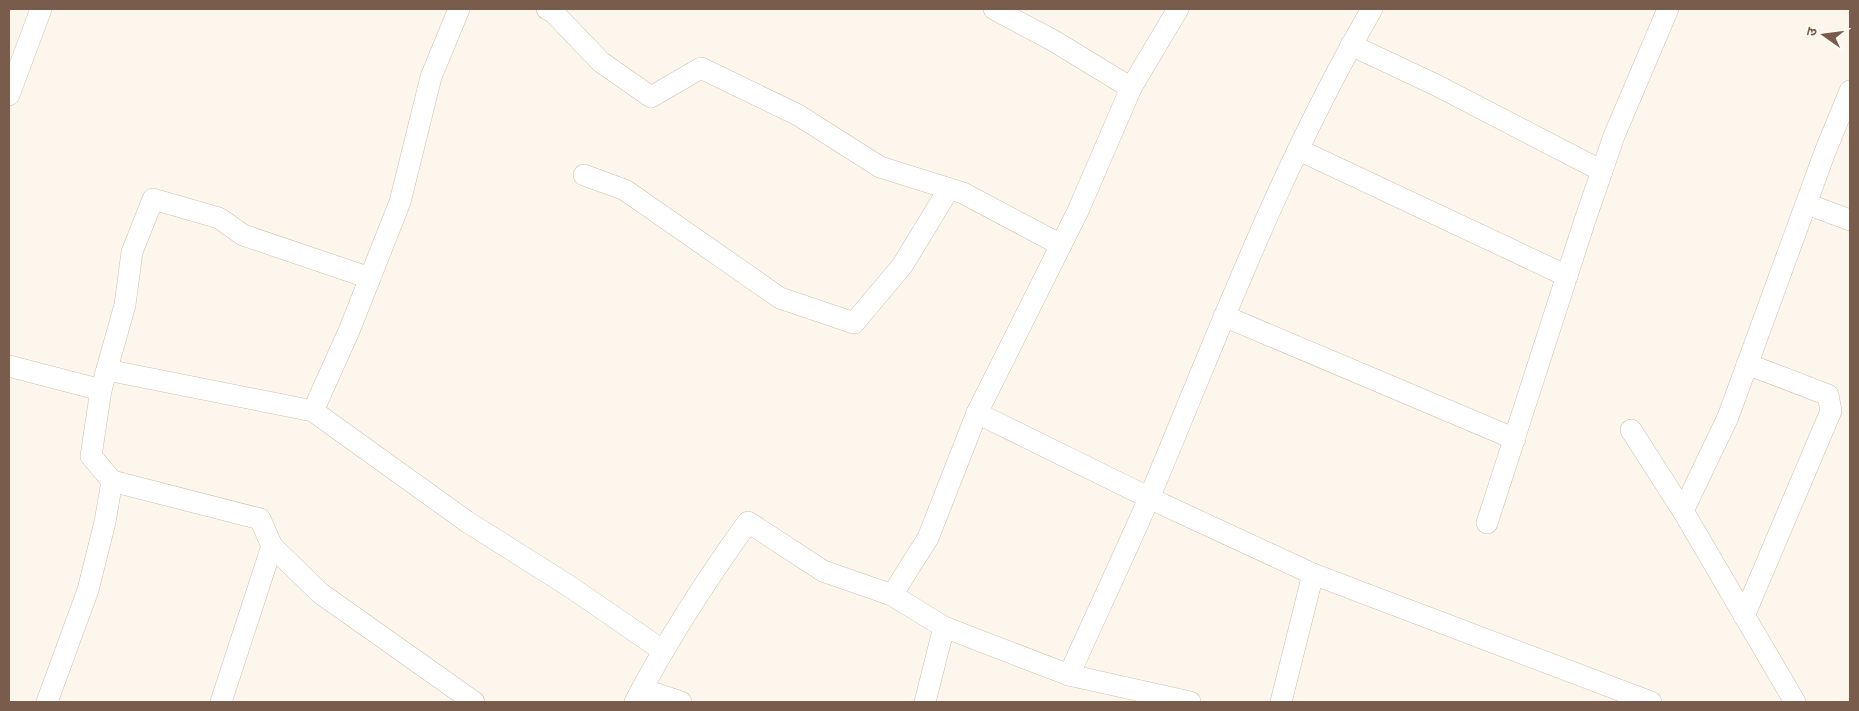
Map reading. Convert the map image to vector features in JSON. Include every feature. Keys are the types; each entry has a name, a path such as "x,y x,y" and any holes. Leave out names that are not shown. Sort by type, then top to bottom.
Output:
{"street":[{"path":"9,95 41,9"},
{"path":"313,411 370,278 400,202 431,77 459,9"},
{"path":"546,9 554,13 601,62 651,97 701,68 798,115 880,167 963,193 1061,245"},
{"path":"994,9 1054,41 1131,88"},
{"path":"892,595 928,538 977,413 1061,245 1131,88 1178,9"},
{"path":"1069,675 1149,497 1224,316 1299,150 1372,9"},
{"path":"1487,523 1614,136 1668,9"},
{"path":"1352,45 1436,85 1602,171"},
{"path":"1683,511 1728,417 1850,91"},
{"path":"1299,150 1567,276"},
{"path":"584,175 625,190 780,298 854,323 902,266 949,189"},
{"path":"370,278 243,235 219,218 153,199 132,252 125,305 101,390 91,456 112,481 260,519 272,546 320,593 474,702"},
{"path":"1807,204 1850,220"},
{"path":"1224,316 1515,439"},
{"path":"1744,616 1831,411 1828,395 1747,364"},
{"path":"9,366 101,390"},
{"path":"107,370 313,411 466,521 569,586 662,650"},
{"path":"977,413 1313,574 1651,702"},
{"path":"1631,430 1683,511 1795,702"},
{"path":"47,702 88,590 105,522 112,481"},
{"path":"681,702 638,696 662,650 701,588 748,522 823,571 892,595 944,626 1069,675 1190,702"},
{"path":"221,702 272,546"},
{"path":"1281,702 1313,574"},
{"path":"926,702 944,626"}]}
